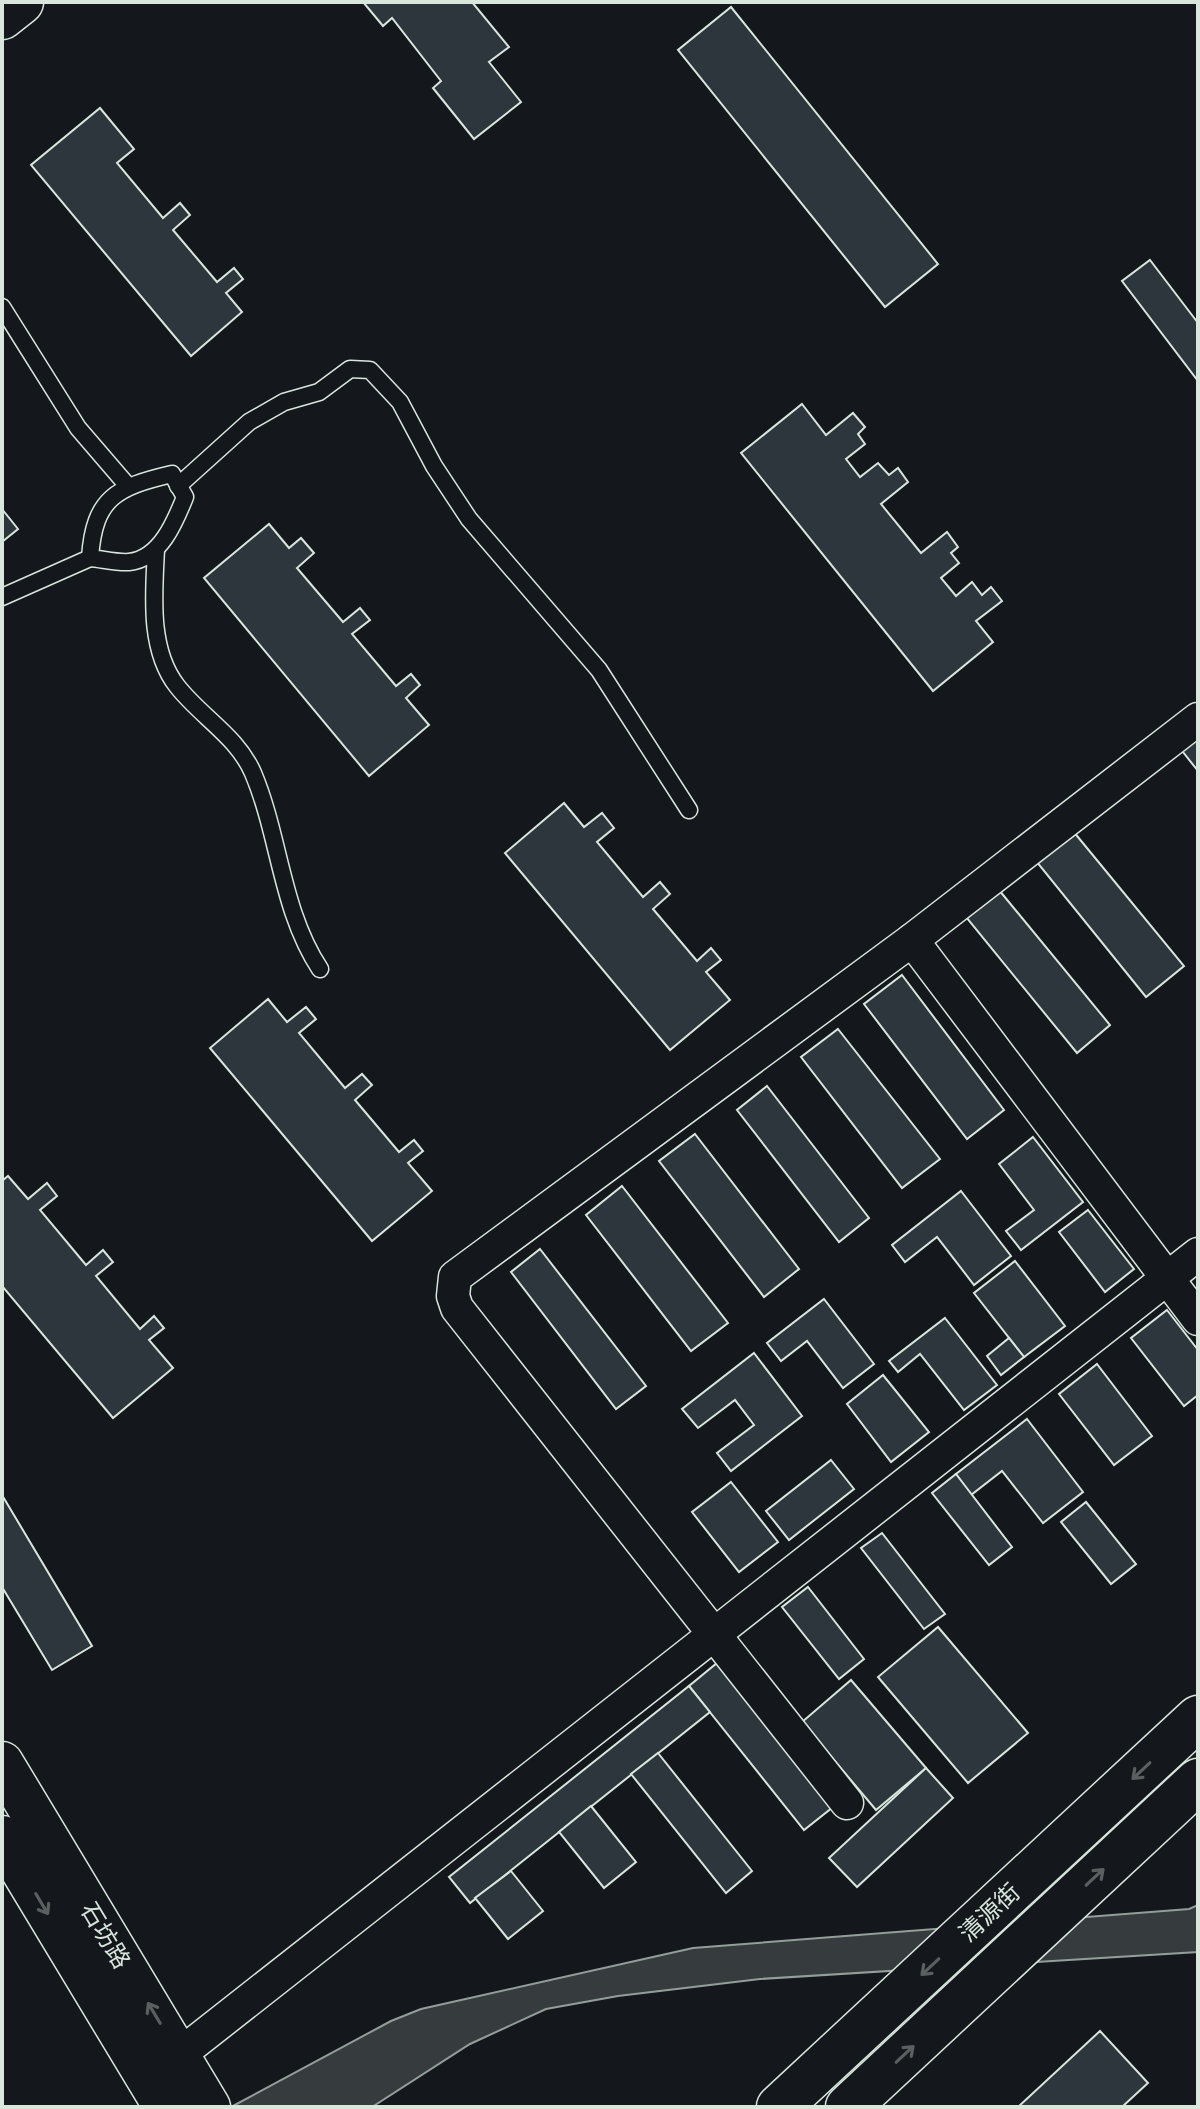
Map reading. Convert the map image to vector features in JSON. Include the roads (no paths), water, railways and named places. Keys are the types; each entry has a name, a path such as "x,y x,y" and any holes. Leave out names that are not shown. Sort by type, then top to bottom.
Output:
{"main road":[{"path":"2,17 21,2"},
{"name":"清源街","path":"779,2107 1198,1718"},
{"name":"清源街","path":"848,2107 1198,1781"}],"street":[{"path":"847,1803 457,1308 453,1296 455,1277 912,940 1198,719"},
{"path":"912,940 1198,1319"},
{"path":"179,2055 1198,1254"},
{"name":"石坊路","path":"2,1763 209,2106"},
{"name":"石坊路","path":"2,1837 165,2107"}],"lane":[{"path":"2,307 78,428 127,485"},
{"path":"178,486 249,422 284,402 319,392 350,369 370,370 400,402 434,466 469,519 599,670 689,810"},
{"path":"2,597 90,558 131,562 156,549 174,524 185,497 172,474 127,485 104,507 92,527 90,558"},
{"path":"156,549 154,609 161,655 176,685 233,742 252,772 301,940 320,969"}]}
